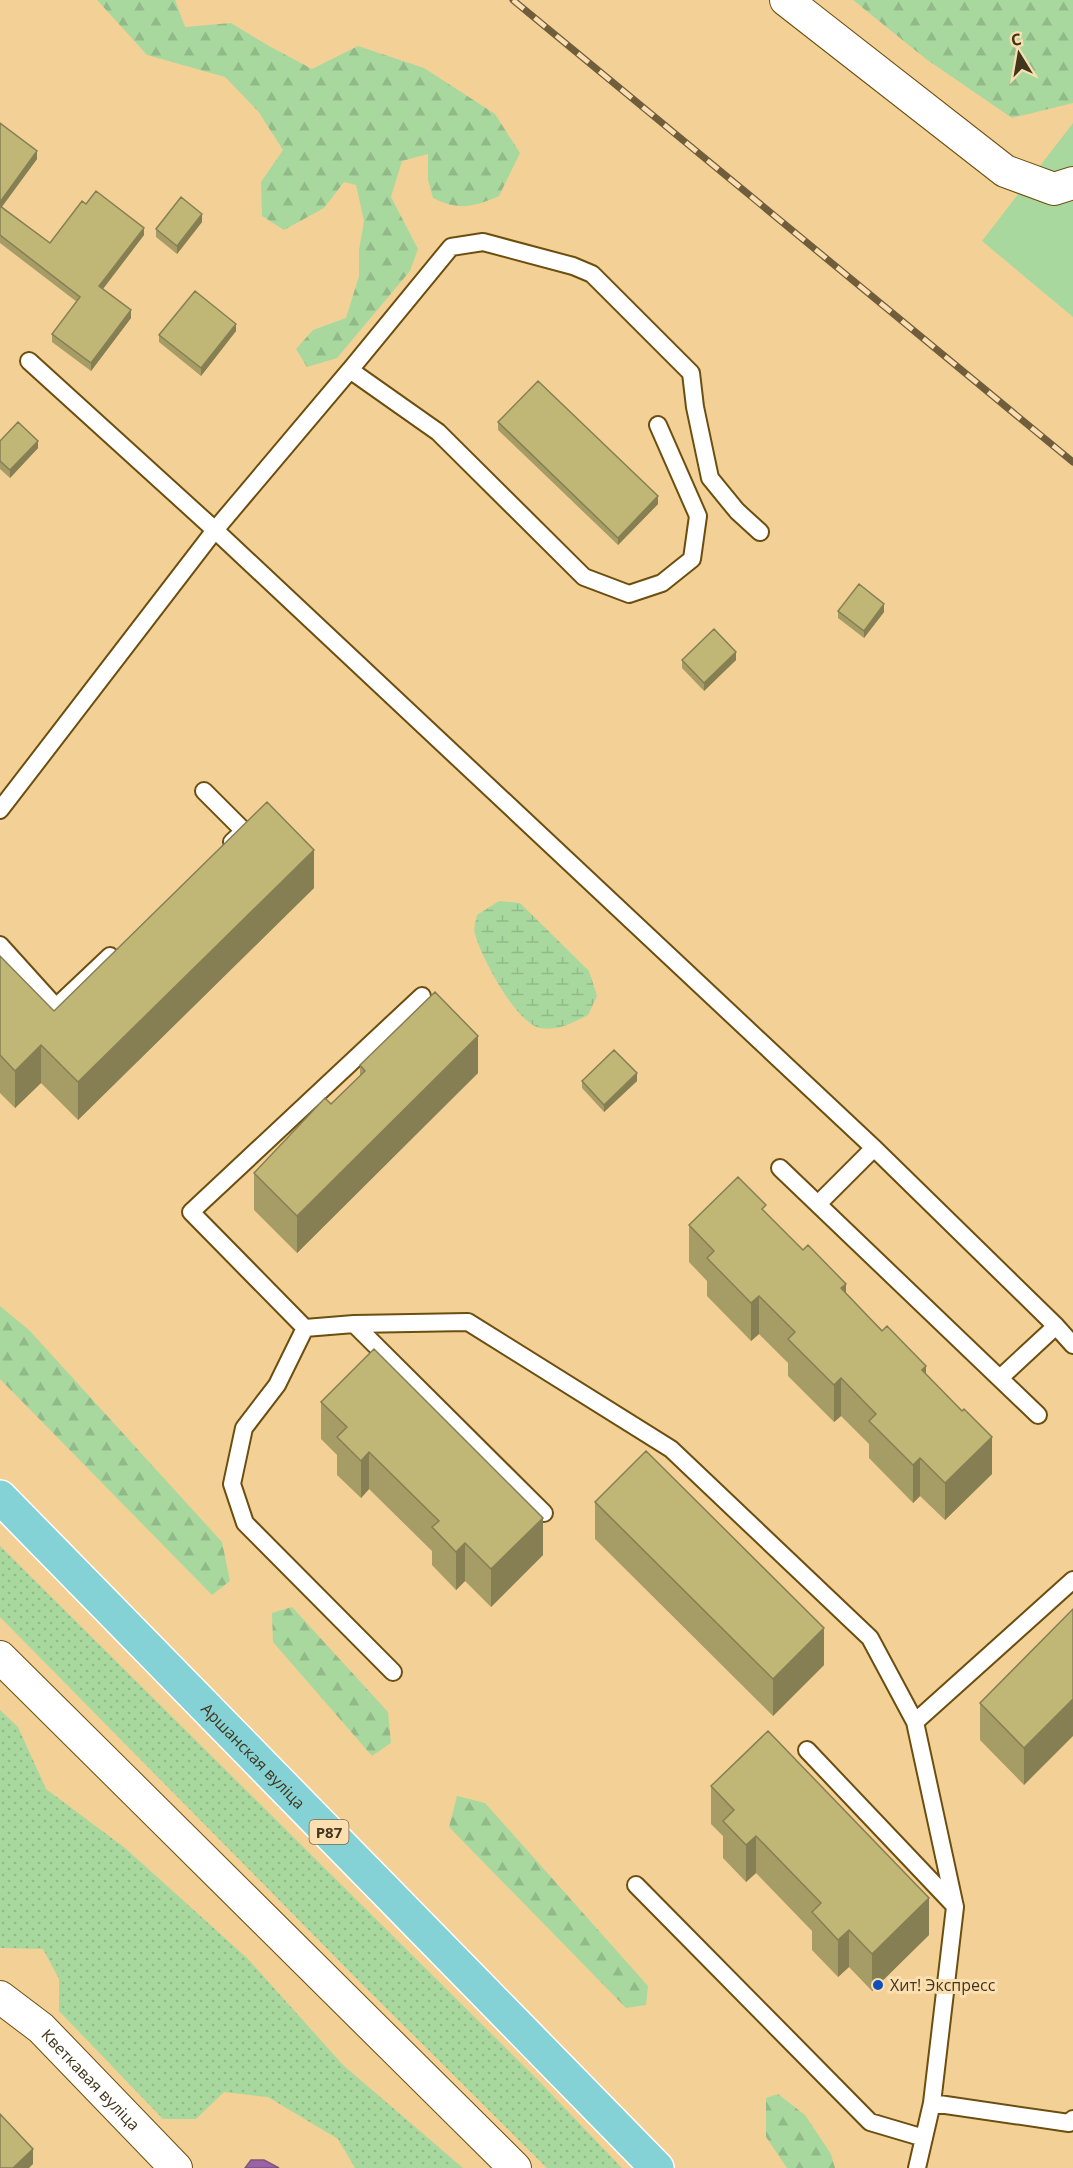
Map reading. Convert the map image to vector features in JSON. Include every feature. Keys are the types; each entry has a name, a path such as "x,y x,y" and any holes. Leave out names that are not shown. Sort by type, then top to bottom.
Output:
{"main road":[{"name":"Аршанская вуліца","path":"0,1497 657,2168"}],"street":[{"path":"786,0 1005,171 1054,189 1073,183"},
{"path":"0,1658 515,2168"},
{"name":"Кветкавая вуліца","path":"0,1997 41,2028 176,2168"}],"lane":[{"path":"0,810 214,530 451,247 483,242 573,266 592,274 692,373 695,407 710,478 737,511 760,532"},
{"path":"29,361 214,530 874,1148 1056,1326 1073,1346"},
{"path":"350,370 438,432 584,577 629,594 662,583 692,559 698,516 658,425"},
{"path":"204,791 244,831 219,855"},
{"path":"0,945 56,1007 125,943"},
{"path":"305,1328 191,1212 422,996"},
{"path":"818,1204 874,1148"},
{"path":"780,1168 1038,1415"},
{"path":"305,1328 354,1324 468,1322 671,1449 870,1638 915,1722 956,1907 933,2103 916,2168"},
{"path":"354,1324 544,1513"},
{"path":"1000,1377 1056,1326"},
{"path":"305,1328 277,1384 244,1428 232,1484 245,1523 393,1672"},
{"path":"915,1722 1073,1580"},
{"path":"807,1750 956,1907"},
{"path":"636,1885 870,2122 924,2138"},
{"path":"933,2103 1069,2123 1073,2119"}],"green space":[{"path":"97,0 175,0 185,27 231,23 312,69 358,46 424,68 495,114 520,153 499,196 466,206 451,205 433,198 428,180 428,154 402,161 391,197 418,249 410,271 337,358 307,367 296,349 313,330 346,318 359,276 359,250 364,221 356,185 344,182 324,208 284,230 262,216 261,182 283,150 258,111 225,77 147,55"},
{"path":"853,0 1073,0 1073,103 1012,118 926,59"},
{"path":"1073,123 1073,317 982,241"},
{"path":"499,901 520,903 589,971 597,996 588,1015 559,1027 540,1028 531,1023 510,1002 484,958 474,932 477,915"},
{"path":"0,1306 29,1330 222,1542 230,1581 212,1595 0,1379"},
{"path":"0,1546 536,2078 622,2168 547,2168 354,1976 0,1617"},
{"path":"292,1607 388,1712 391,1743 372,1756 273,1642 272,1613"},
{"path":"0,1710 18,1727 46,1789 125,1848 248,1959 343,2065 463,2168 355,2168 338,2139 268,2097 224,2092 196,2119 163,2119 59,2011 59,1979 43,1949 0,1948"},
{"path":"457,1796 485,1803 648,1986 646,2005 626,2008 449,1827"},
{"path":"778,2094 805,2115 831,2154 835,2168 787,2168 766,2137 766,2098"}],"shaded area":[{"path":"251,2160 264,2160 279,2168 245,2168"}],"building":[{"path":"0,123 37,151 0,202"},
{"path":"96,191 144,228 99,286 131,310 91,363 52,334 80,297 0,235 0,206 50,243 82,201 86,204"},
{"path":"181,197 202,214 177,246 156,229"},
{"path":"195,291 236,324 201,368 159,335"},
{"path":"538,381 658,496 618,538 498,422"},
{"path":"18,422 38,441 10,470 0,461 0,441"},
{"path":"859,584 884,604 864,631 838,611"},
{"path":"714,629 736,652 704,683 682,660"},
{"path":"267,802 314,850 78,1082 41,1045 15,1071 0,1055 0,956 54,1011"},
{"path":"435,992 478,1036 297,1216 254,1173 325,1098 331,1104 365,1071 360,1065"},
{"path":"614,1050 637,1073 604,1105 582,1081"},
{"path":"738,1177 766,1205 762,1209 803,1250 808,1245 846,1284 841,1288 882,1331 887,1326 926,1366 922,1370 962,1411 964,1409 992,1437 945,1483 920,1458 913,1465 869,1421 876,1414 841,1378 834,1385 788,1339 795,1332 759,1296 751,1303 707,1258 714,1251 689,1225"},
{"path":"374,1349 543,1518 491,1569 465,1543 456,1552 432,1527 439,1521 369,1452 361,1461 337,1437 347,1427 321,1402"},
{"path":"646,1451 824,1628 773,1679 595,1502"},
{"path":"1073,1609 1073,1699 1024,1748 980,1703"},
{"path":"768,1731 929,1898 872,1954 849,1930 838,1940 812,1912 821,1903 756,1836 746,1845 723,1821 734,1810 711,1786"},
{"path":"0,2114 33,2149 13,2168 0,2168"}],"railway":[{"path":"513,0 1073,462"}],"place":[{"name":"Хит! Экспресс","path":"878,1985"}]}
